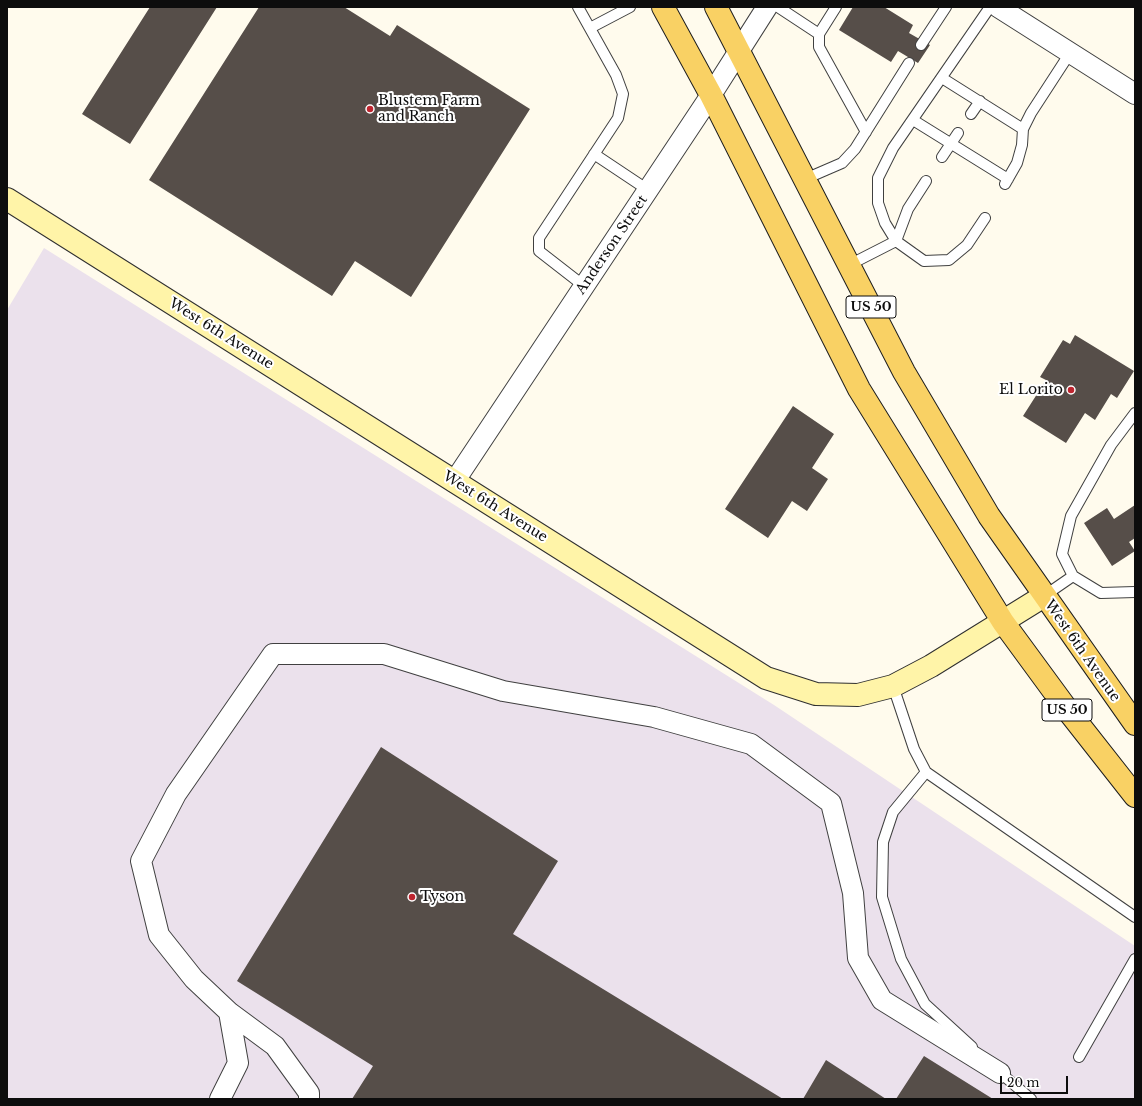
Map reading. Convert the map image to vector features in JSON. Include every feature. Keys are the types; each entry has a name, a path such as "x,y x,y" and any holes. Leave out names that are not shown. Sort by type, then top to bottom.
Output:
{"main road":[{"name":"US 50","path":"663,7 711,95 858,389 1003,622 1069,712 1135,796"},
{"name":"US 50","path":"716,7 904,372 981,503 1044,596"},
{"name":"West 6th Avenue","path":"1044,596 1135,724"}],"street":[{"name":"Anderson Street","path":"454,482 711,95 767,7"},
{"path":"998,7 1135,94"},
{"name":"West 6th Avenue","path":"7,199 766,678 816,694 858,695 893,686 931,666 1044,596"},
{"path":"309,1099 309,1093 275,1046 229,1012 194,979 159,935 141,861 176,794 273,654 384,654 503,691 654,716 751,744 831,803 854,893 858,958 882,1000 1000,1073"},
{"path":"220,1099 238,1063 229,1012"}],"lane":[{"path":"578,7 616,75 623,94 618,118 539,238 539,251 584,286"},
{"path":"590,28 630,7"},
{"path":"778,7 819,34"},
{"path":"836,7 819,34 819,47 866,132"},
{"path":"921,45 946,7"},
{"path":"985,218 967,245 949,260 924,261 896,241 885,223 878,203 878,178 894,148 990,7"},
{"path":"913,120 1006,182 1017,163 1022,145 1024,129 1031,113 1070,53"},
{"path":"805,180 842,163 855,149 909,64"},
{"path":"942,78 1024,129"},
{"path":"971,114 980,101"},
{"path":"942,157 958,133"},
{"path":"594,154 648,190"},
{"path":"849,264 896,241 908,209 926,181"},
{"path":"1135,413 1111,445 1071,516 1062,554 1073,576 1101,593 1135,592"},
{"path":"1044,596 1073,576"},
{"path":"893,686 914,749 926,772 1135,917"},
{"path":"926,772 893,812 883,842 882,896 901,959 926,1004 1000,1073 1031,1099"},
{"path":"1079,1057 1135,959"}],"shaded area":[{"path":"44,248 774,705 1135,946 1135,1099 7,1099 7,310"}],"building":[{"path":"150,7 217,7 130,144 82,114"},
{"path":"259,7 344,7 390,36 397,25 530,109 411,297 355,261 332,296 149,180"},
{"path":"853,7 884,7 913,25 909,33 930,45 918,63 898,51 891,62 839,30"},
{"path":"1075,335 1134,371 1117,398 1111,394 1095,420 1085,413 1066,443 1023,416 1046,380 1040,377 1063,340 1070,344"},
{"path":"793,406 834,434 812,468 828,479 807,511 792,501 768,538 725,509"},
{"path":"1135,505 1135,538 1129,542 1135,551 1112,566 1084,523 1107,508 1114,519"},
{"name":"Tyson","path":"381,747 558,861 513,934 783,1099 352,1099 373,1066 237,981"},
{"path":"924,1056 993,1099 896,1099"},
{"path":"826,1060 886,1099 803,1099"}],"place":[{"name":"Blustem Farm and Ranch","path":"370,109"},
{"name":"El Lorito","path":"1071,390"},
{"name":"Tyson","path":"412,897"}]}
